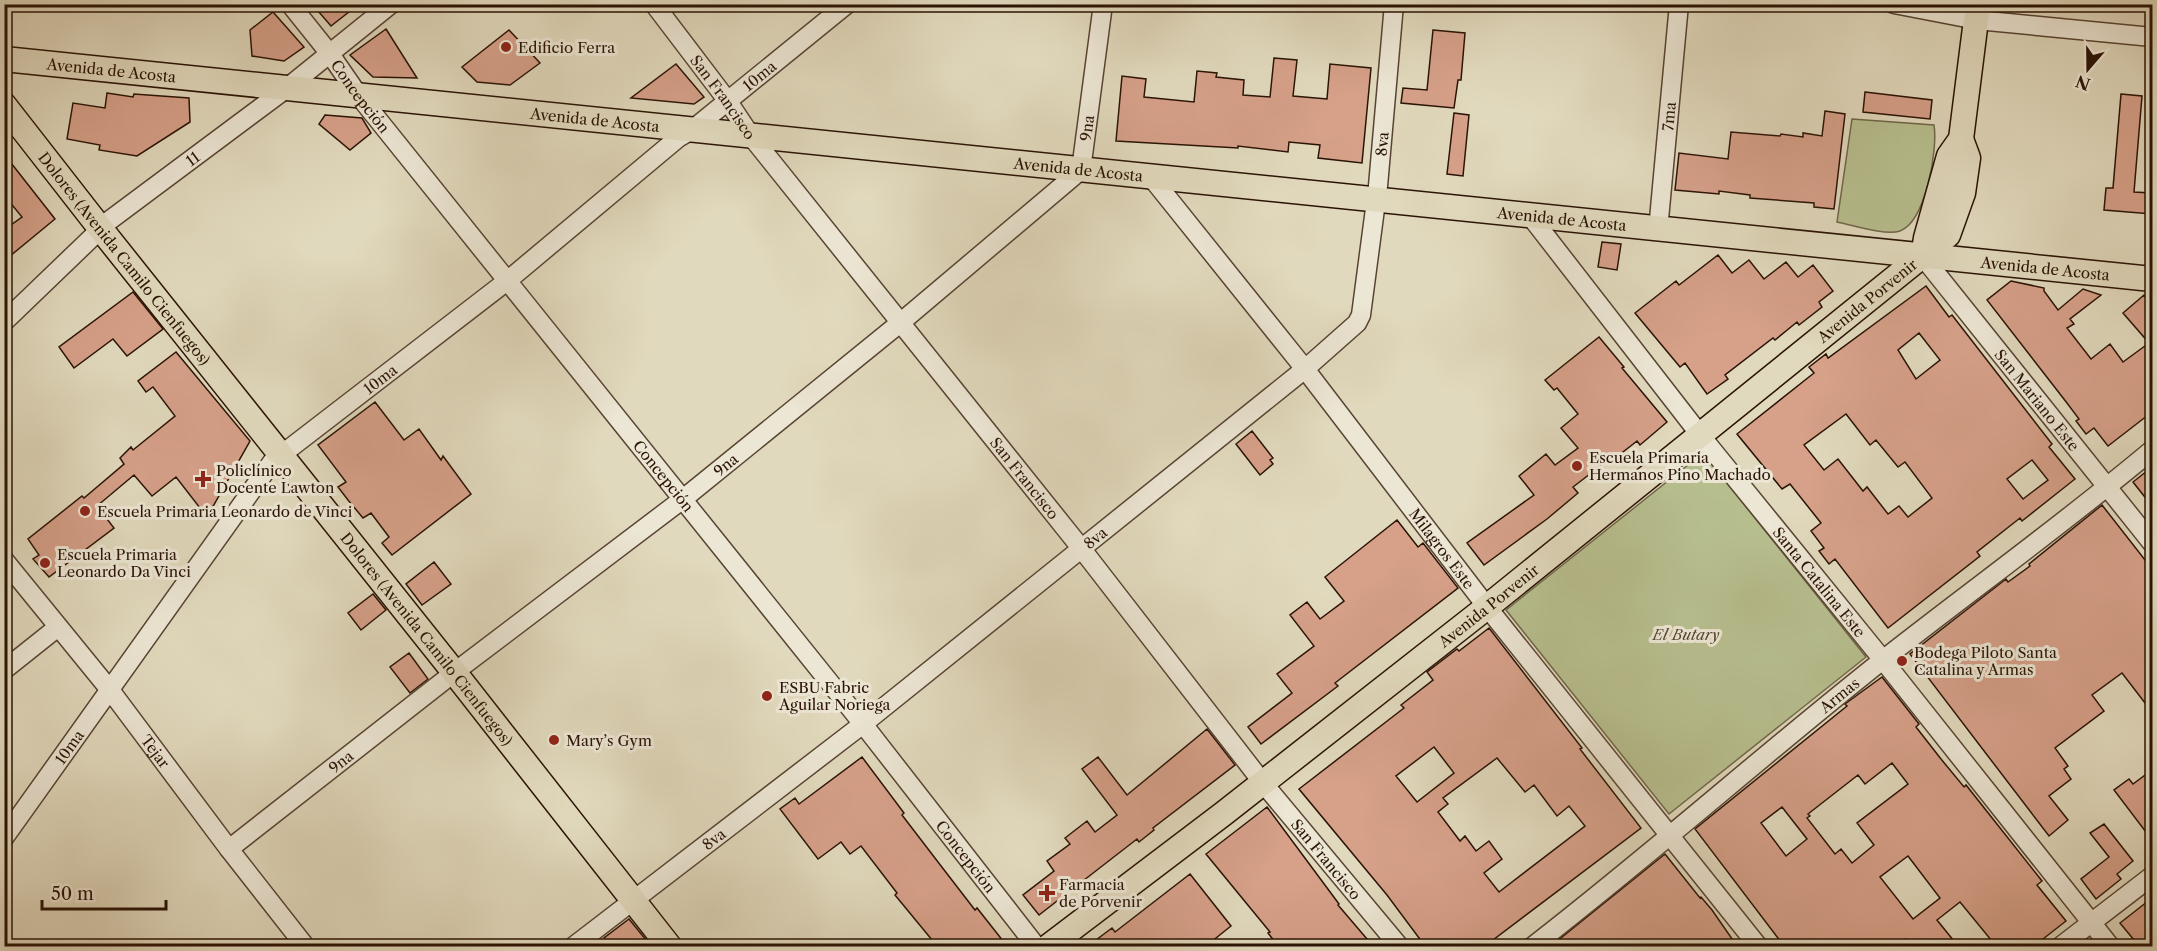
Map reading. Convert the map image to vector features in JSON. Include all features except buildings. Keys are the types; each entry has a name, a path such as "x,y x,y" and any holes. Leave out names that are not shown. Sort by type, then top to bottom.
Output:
{"main road":[{"name":"Avenida Porvenir","path":"1049,946 1263,783 1487,607 1948,236 1964,193 1968,158 1961,139 1978,12"},
{"name":"Avenida de Acosta","path":"4,59 2152,279"},
{"name":"Dolores (Avenida Camilo Cienfuegos)","path":"4,105 669,946"}],"street":[{"name":"Concepción","path":"290,4 330,54 359,96 863,724 1036,946"},
{"name":"11","path":"4,322 100,228 287,88 391,4"},
{"name":"San Francisco","path":"654,4 727,100 751,136 1081,548 1263,783 1399,946"},
{"name":"10ma","path":"4,838 272,462 507,281 678,138 692,130 847,4"},
{"name":"9na","path":"229,849 454,672 683,499 900,323 1081,170 1102,4"},
{"name":"8va","path":"574,946 863,724 1305,369 1357,323 1361,315 1376,201 1394,4"},
{"name":"7ma","path":"1658,230 1679,4"},
{"path":"1894,4 1978,12 2152,37"},
{"name":"Milagros Este","path":"1151,177 1305,369 1487,607 1758,946"},
{"name":"Santa Catalina Este","path":"1531,217 1701,436 1883,660 2110,946"},
{"name":"San Mariano Este","path":"1923,257 2152,543"},
{"name":"Armas","path":"1533,946 1883,660 2108,487 2152,450"},
{"name":"Tejar","path":"4,560 110,690 305,946"},
{"path":"4,670 58,627"},
{"path":"2061,946 2152,876"}],"green space":[{"path":"1852,119 1934,125 1932,166 1923,199 1917,214 1909,225 1900,231 1878,231 1837,222"},
{"name":"El Butary","path":"1703,453 1866,657 1669,814 1506,610"}],"place":[{"name":"Edificio Ferra","path":"506,47"},
{"name":"Escuela Primaria Hermanos Pino Machado","path":"1577,466"},
{"name":"Policlínico Docente Lawton","path":"203,479"},
{"name":"Escuela Primaria Leonardo de Vinci","path":"85,511"},
{"name":"Escuela Primaria Leonardo Da Vinci","path":"45,563"},
{"name":"Bodega Piloto Santa Catalina y Armas","path":"1902,661"},
{"name":"ESBU Fabric Aguilar Noriega","path":"767,696"},
{"name":"Mary’s Gym","path":"554,740"},
{"name":"Farmacia de Porvenir","path":"1047,893"}]}
